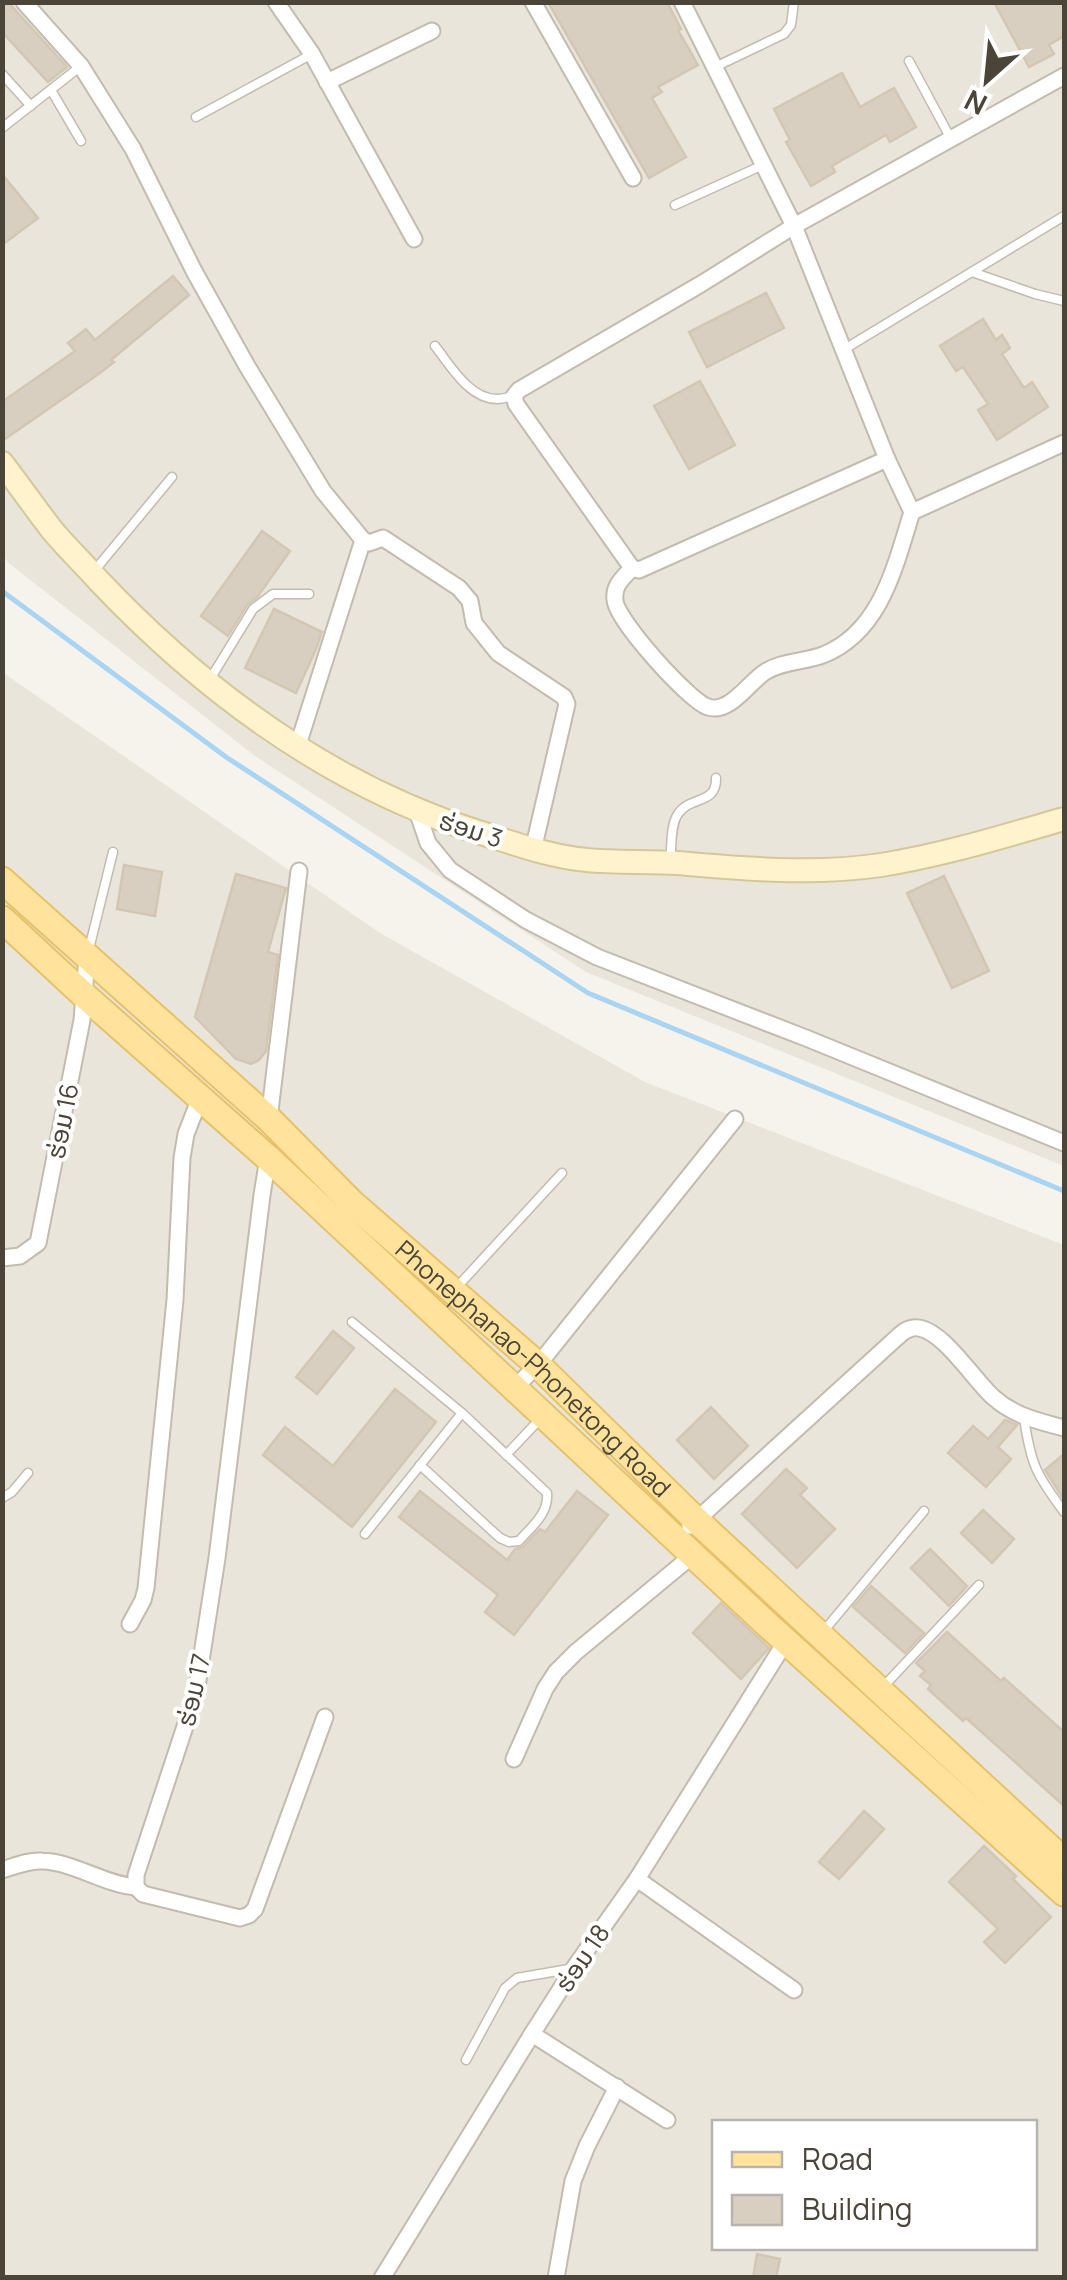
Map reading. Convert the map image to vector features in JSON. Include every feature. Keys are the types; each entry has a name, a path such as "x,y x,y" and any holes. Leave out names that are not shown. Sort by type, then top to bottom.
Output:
{"main road":[{"name":"Phonephanao-Phonetong Road","path":"2,880 268,1119 343,1212 514,1388 1064,1892"},
{"name":"Phonephanao-Phonetong Road","path":"2,919 268,1158 453,1291 538,1365 819,1636 1064,1861"}],"street":[{"path":"24,2 81,66 133,149 246,366 323,492 363,540 369,543 384,538 459,588 470,601 474,623 498,653 564,697 567,704 534,850"},
{"path":"276,2 312,54 414,239"},
{"path":"533,2 632,178"},
{"path":"632,568 617,584 614,598 619,614 686,690 699,702 718,708 765,672 789,662 821,656 848,641 860,629 872,616 892,575 912,512 794,226 682,2"},
{"path":"327,82 432,31"},
{"path":"887,459 638,570 632,568 514,396 794,226 1064,76"},
{"path":"912,512 1064,443"},
{"name":"ຮ່ອມ 3","path":"2,463 54,532 92,573 142,626 208,682 297,748 417,812 534,850 586,860 767,870 878,866 944,853 1064,819"},
{"path":"297,748 363,540"},
{"path":"417,812 428,843 450,870 526,920 597,957 1064,1143"},
{"path":"268,1119 299,871"},
{"name":"ຮ່ອມ 16","path":"2,1258 20,1256 38,1243 85,996 88,958"},
{"path":"130,1624 146,1588 175,1300 182,1158 186,1134 200,1098"},
{"path":"514,1388 538,1365 735,1119"},
{"name":"ຮ່ອມ 17","path":"136,1887 136,1875 196,1693 268,1158"},
{"path":"514,1760 556,1672 685,1547 696,1520 904,1331 919,1328 937,1337 995,1398 1024,1418 1064,1428"},
{"name":"ຮ່ອມ 18","path":"382,2278 532,2034 637,1879 786,1641"},
{"path":"2,1870 37,1860 52,1862 117,1886 136,1887 143,1894 220,1914 249,1916 255,1909 325,1718"},
{"path":"637,1879 794,1990"},
{"path":"532,2034 667,2120"},
{"path":"556,2278 573,2181 617,2088"}],"lane":[{"path":"714,67 784,34 791,25 794,2"},
{"path":"196,117 312,54"},
{"path":"909,60 951,139"},
{"path":"2,128 81,66"},
{"path":"2,74 30,106"},
{"path":"50,90 80,141"},
{"path":"676,205 763,165"},
{"path":"843,350 1064,216"},
{"path":"972,272 1064,301"},
{"path":"435,346 467,386 496,400 514,396"},
{"path":"92,573 172,476"},
{"path":"208,682 253,609 273,594 309,594"},
{"path":"670,862 676,815 712,794 716,778"},
{"path":"88,958 113,852"},
{"path":"453,1291 562,1173"},
{"path":"352,1322 462,1413 546,1493 548,1502 519,1541 509,1542 420,1465"},
{"path":"366,1534 462,1413"},
{"path":"506,1455 543,1415"},
{"path":"1024,1418 1030,1454 1040,1478 1064,1512"},
{"path":"2,1498 28,1472"},
{"path":"819,1636 924,1512"},
{"path":"879,1691 979,1586"},
{"path":"466,2060 506,1988 517,1978 574,1968"}],"shaded area":[{"path":"2,3 1064,3 1064,1166 586,972 255,756 10,564 2,555"},
{"path":"2,672 380,933 645,1082 1064,1245 1064,2277 3,2277"}],"building":[{"path":"2,2 8,2 67,67 48,82 2,32"},
{"path":"548,2 667,2 698,65 658,87 662,92 652,98 686,157 649,178"},
{"path":"994,2 1064,2 1064,36 1049,45 1054,54 1029,67"},
{"path":"842,73 860,107 894,88 916,127 890,142 886,135 832,166 835,172 811,186 786,142 790,140 774,109"},
{"path":"2,174 38,218 2,245"},
{"path":"173,276 189,295 100,373 2,441 2,402 75,351 68,343 86,329 95,340"},
{"path":"766,293 784,328 707,367 689,332"},
{"path":"983,319 996,340 1002,335 1010,348 1002,354 1024,388 1032,382 1048,407 997,440 978,410 988,404 963,367 956,371 940,346"},
{"path":"700,381 735,445 689,469 654,406"},
{"path":"262,531 290,551 228,636 201,616"},
{"path":"274,609 322,632 296,693 245,668"},
{"path":"124,865 162,872 155,916 117,909"},
{"path":"236,874 286,888 268,952 278,955 266,1051 251,1064 236,1059 195,1017"},
{"path":"944,876 989,971 952,988 907,893"},
{"path":"333,1331 354,1348 317,1394 296,1377"},
{"path":"395,1389 436,1422 352,1527 263,1455 285,1427 333,1466"},
{"path":"711,1407 748,1446 714,1479 677,1440"},
{"path":"1005,1420 1017,1425 998,1447 1011,1459 986,1487 948,1453 973,1426 988,1439"},
{"path":"1064,1454 1064,1500 1045,1470"},
{"path":"786,1469 807,1488 800,1495 835,1529 797,1568 742,1514"},
{"path":"420,1491 507,1560 540,1529 545,1532 577,1491 608,1515 514,1635 485,1612 498,1595 399,1517"},
{"path":"983,1510 1014,1539 992,1563 961,1533"},
{"path":"930,1549 967,1586 949,1606 911,1568"},
{"path":"871,1586 924,1633 905,1653 853,1607"},
{"path":"721,1603 769,1648 741,1679 693,1633"},
{"path":"947,1632 1064,1732 1064,1806 928,1689 931,1685 920,1676 925,1671 916,1663"},
{"path":"864,1811 884,1829 839,1879 819,1862"},
{"path":"984,1846 1051,1917 1005,1963 984,1942 998,1929 949,1882"},
{"path":"757,2254 780,2259 776,2278 753,2278"}],"waterway":[{"path":"2,591 226,757 588,993 1064,1191"}]}
